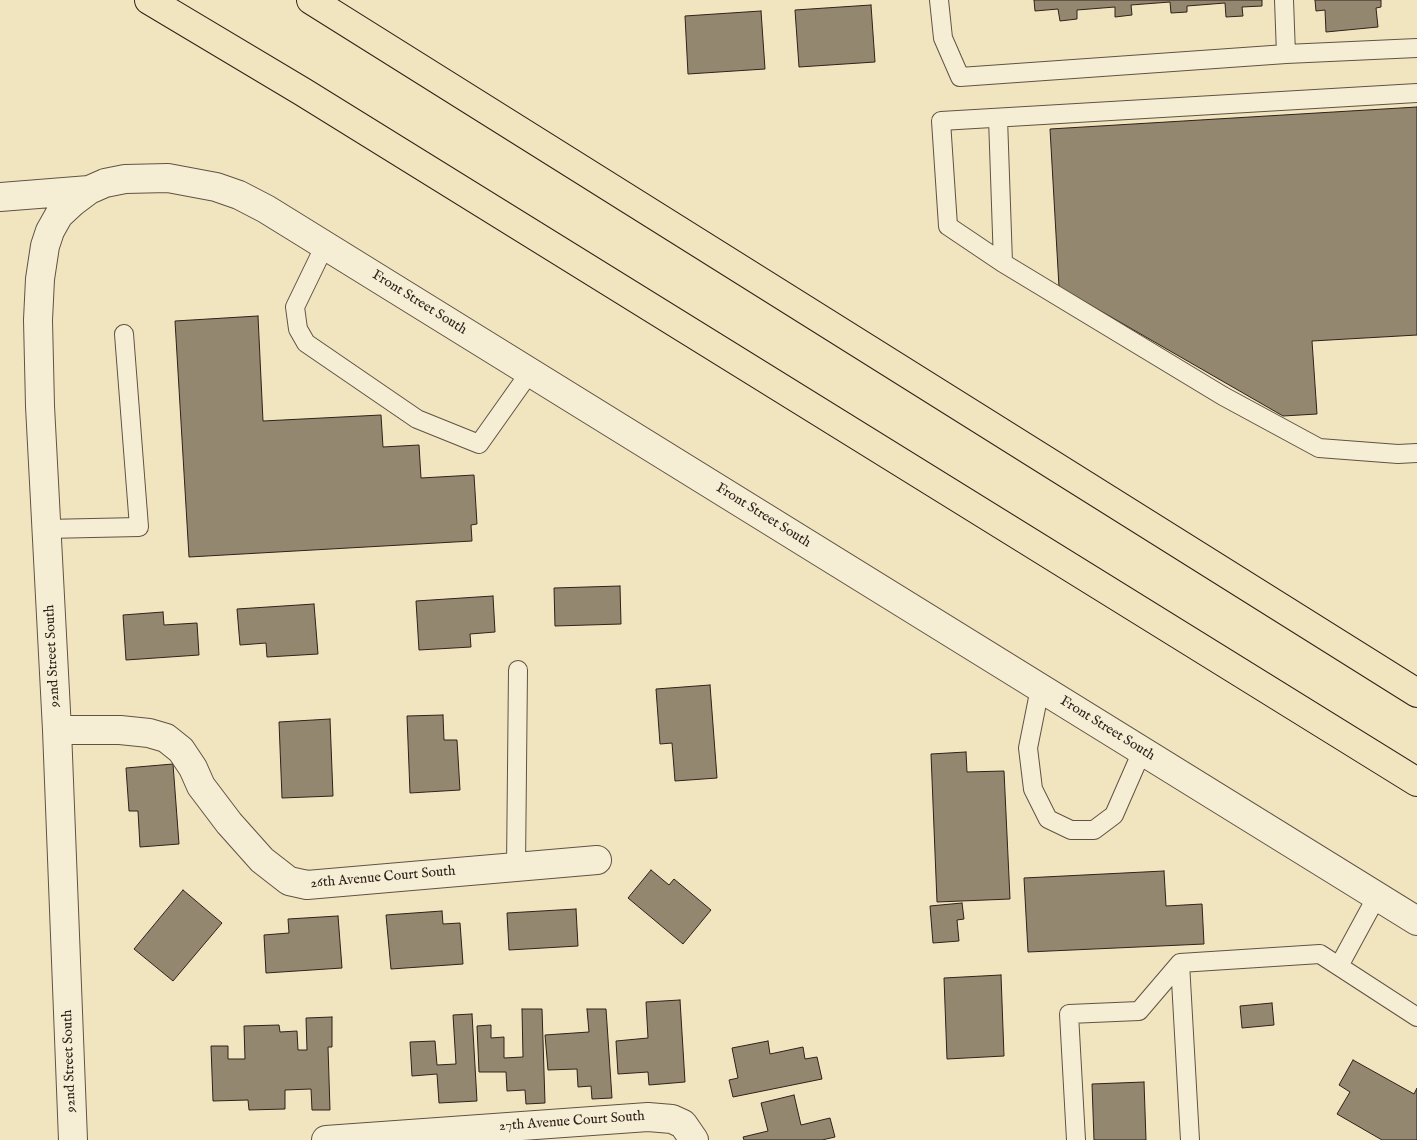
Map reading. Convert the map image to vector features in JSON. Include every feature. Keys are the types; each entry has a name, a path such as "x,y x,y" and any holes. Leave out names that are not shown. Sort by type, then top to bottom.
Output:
{"highway":[{"path":"149,0 303,92 1417,782"},
{"path":"312,0 1417,693"}],"street":[{"name":"Front Street South","path":"89,190 105,183 125,179 168,178 216,187 246,198 325,245 1417,921"},
{"path":"0,197 89,190"},
{"name":"92nd Street South","path":"73,1140 57,730 39,387 38,320 40,279 45,246 54,223 73,202 89,190"},
{"name":"26th Avenue Court South","path":"57,730 120,730 148,733 166,738 181,750 193,768 201,786 228,823 262,860 289,880 307,885 596,860"},
{"name":"27th Avenue Court South","path":"326,1140 648,1116 672,1119 683,1124 693,1138"}],"lane":[{"path":"939,0 943,38 960,77 1286,54 1417,48"},
{"path":"1284,0 1286,54"},
{"path":"1417,93 941,121 948,226 1003,263 1223,396 1319,448 1398,454 1417,453"},
{"path":"998,118 1003,263"},
{"path":"325,245 295,307 298,328 306,343 416,420 479,444 530,372"},
{"path":"46,528 139,527 124,334"},
{"path":"516,867 518,670"},
{"path":"1040,688 1028,748 1033,789 1048,818 1071,830 1094,830 1114,815 1142,751"},
{"path":"1339,966 1377,896"},
{"path":"1076,1140 1069,1014 1139,1011 1180,963 1320,954 1417,1017"},
{"path":"1180,963 1190,1140"}],"building":[{"path":"1034,0 1262,0 1262,6 1242,7 1243,16 1226,17 1225,3 1187,6 1187,12 1171,13 1170,2 1131,5 1132,15 1115,17 1115,7 1077,10 1077,19 1060,21 1058,9 1035,11"},
{"path":"1315,0 1381,0 1381,7 1376,8 1378,27 1326,32 1325,10 1316,11"},
{"path":"871,5 875,62 799,67 795,10"},
{"path":"761,11 765,69 688,74 685,16"},
{"path":"1417,107 1417,335 1312,341 1317,414 1283,416 1059,287 1050,129"},
{"path":"258,316 263,421 381,415 383,447 419,445 421,478 474,475 477,524 471,525 472,541 189,557 175,321"},
{"path":"620,586 621,624 555,626 554,588"},
{"path":"493,596 495,632 470,634 471,647 419,650 416,601"},
{"path":"314,604 318,654 267,657 266,643 240,645 237,609"},
{"path":"163,612 164,625 197,623 199,655 126,660 123,615"},
{"path":"710,685 717,778 675,781 672,743 660,744 656,689"},
{"path":"443,715 444,740 457,740 460,790 410,793 407,716"},
{"path":"330,719 333,796 282,798 279,722"},
{"path":"966,752 967,772 1004,771 1010,899 937,902 931,754"},
{"path":"173,764 179,844 140,847 138,811 129,811 126,768"},
{"path":"651,870 669,885 674,879 711,910 683,944 628,898"},
{"path":"1164,871 1166,906 1202,904 1204,944 1028,952 1024,878"},
{"path":"183,890 222,923 173,981 134,949"},
{"path":"962,903 964,919 957,920 959,941 933,943 930,906"},
{"path":"576,909 578,946 509,950 507,913"},
{"path":"442,911 443,924 460,923 463,964 391,969 386,915"},
{"path":"338,916 342,968 266,973 264,935 289,933 288,919"},
{"path":"1001,975 1004,1056 947,1059 944,978"},
{"path":"680,1000 685,1082 649,1085 648,1072 618,1074 616,1041 648,1038 646,1002"},
{"path":"1272,1003 1274,1025 1242,1028 1240,1006"},
{"path":"522,1009 542,1009 545,1103 526,1104 525,1090 507,1091 506,1072 479,1072 477,1026 491,1025 491,1038 504,1037 504,1058 523,1057"},
{"path":"587,1009 606,1009 612,1098 592,1099 591,1086 578,1087 577,1069 548,1070 545,1035 589,1032"},
{"path":"472,1014 477,1101 439,1103 437,1074 412,1076 410,1042 435,1041 437,1065 456,1064 453,1015"},
{"path":"332,1017 332,1047 328,1047 330,1110 312,1110 311,1089 285,1090 285,1109 249,1110 248,1100 213,1101 211,1046 228,1046 228,1059 245,1059 244,1026 279,1025 280,1032 297,1031 298,1050 307,1050 306,1018"},
{"path":"768,1041 770,1054 803,1047 805,1059 817,1057 822,1079 733,1097 729,1080 738,1078 732,1048"},
{"path":"1353,1060 1414,1094 1417,1088 1417,1140 1382,1140 1337,1114 1350,1092 1339,1085"},
{"path":"1144,1082 1146,1140 1094,1140 1092,1084"},
{"path":"794,1095 801,1125 830,1118 835,1137 822,1140 744,1140 743,1137 768,1131 761,1103"}]}
